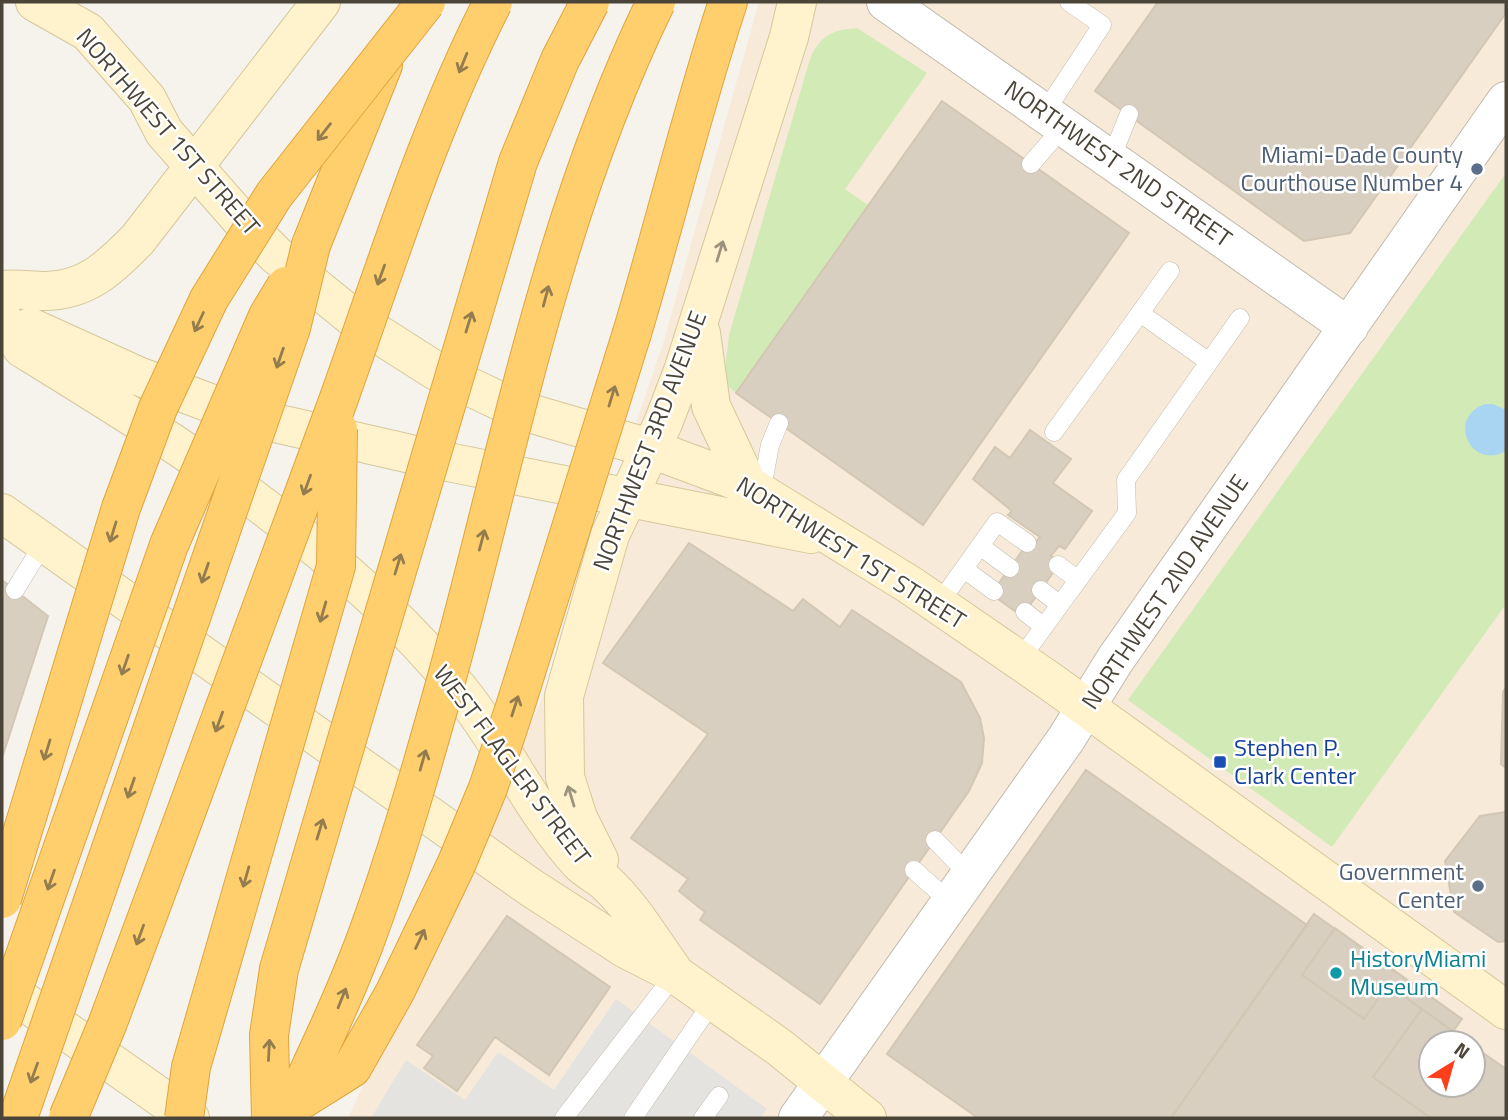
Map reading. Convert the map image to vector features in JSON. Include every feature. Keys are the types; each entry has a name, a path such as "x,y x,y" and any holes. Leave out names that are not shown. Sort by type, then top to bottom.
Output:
{"highway":[{"path":"18,1118 291,328 311,245 410,2"},
{"path":"2,899 121,508 158,408 209,299 274,195 426,2"},
{"path":"68,1118 107,1025 339,398 380,276 465,56 493,2"},
{"path":"283,1114 269,1035 279,969 518,162 560,60 590,2"},
{"path":"283,1114 340,1004 396,849 444,688 552,272 597,139 656,2"},
{"path":"283,1114 352,1069 395,992 456,865 488,788 632,332 699,92 728,2"},
{"path":"2,1021 169,545 268,316 311,245"},
{"path":"184,1118 191,1067 336,566 339,398"}],"main road":[{"name":"NORTHWEST 1ST STREET","path":"35,2 88,32 147,99 164,132 242,221 292,268 356,320 421,363 519,410 649,448 755,489 938,605 1086,707 1506,1010"},
{"path":"2,290 70,288 99,276 138,239 321,2"},
{"name":"NORTHWEST 3RD AVENUE","path":"605,882 600,862 578,818 565,777 564,696 610,535 649,448 663,424 683,371 789,37 797,2"},
{"path":"147,99 178,116 193,120 222,118 238,111"},
{"path":"2,312 108,364 244,414 342,439 834,538"},
{"path":"700,317 704,371 711,406 755,489"},
{"name":"WEST FLAGLER STREET","path":"2,318 22,348 231,481 356,581 458,688 574,855 605,882 675,974"},
{"name":"WEST FLAGLER STREET","path":"2,513 540,894 626,949 675,974 867,1118"},
{"path":"2,986 190,1118"}],"street":[{"name":"NORTHWEST 2ND STREET","path":"886,2 1349,327"},
{"name":"NORTHWEST 2ND AVENUE","path":"797,1118 1066,739 1115,660 1506,101"}],"lane":[{"path":"1031,164 1102,25 1069,2"},
{"path":"1111,159 1129,114"},
{"path":"1054,432 1170,271"},
{"path":"1140,313 1209,362"},
{"path":"1019,661 1127,513 1126,480 1240,318"},
{"path":"755,489 779,423"},
{"path":"938,605 997,522 1027,543"},
{"path":"15,590 44,543"},
{"path":"980,546 1010,568"},
{"path":"1058,565 1078,580"},
{"path":"964,569 994,590"},
{"path":"1041,590 1060,605"},
{"path":"1025,612 1044,626"},
{"path":"935,840 960,889"},
{"path":"914,870 960,889"},
{"path":"564,1118 675,974"},
{"path":"633,1118 713,1001"},
{"path":"704,1118 719,1096"}],"shaded area":[{"path":"759,2 1506,2 1506,1118 348,1118 540,704 663,344"},
{"path":"616,999 767,1109 760,1118 371,1118 406,1060 465,1100 498,1052 554,1090"}],"green space":[{"path":"857,28 927,73 845,189 869,206 736,393 728,386 725,369 729,335 810,59 818,44 828,35"},
{"path":"1506,173 1506,604 1332,847 1128,700"}],"water":[{"path":"1485,404 1493,404 1506,410 1506,451 1493,455 1482,454 1474,449 1465,430 1473,411"}],"building":[{"path":"1158,2 1506,2 1506,13 1350,233 1304,241 1095,91"},
{"path":"942,101 1129,233 923,525 736,393"},
{"path":"1030,430 1071,459 1053,483 1092,511 1065,549 1059,546 1051,556 1060,563 1022,616 991,594 1030,540 1035,543 1040,537 1008,515 1012,511 973,479 995,447 1010,458"},
{"path":"689,543 793,611 803,599 840,627 852,610 961,682 980,718 984,738 982,763 969,791 820,1004 700,920 705,912 679,891 688,879 631,838 708,734 603,663"},
{"path":"2,580 48,616 2,758"},
{"path":"1506,687 1506,768 1501,764 1503,692"},
{"path":"1086,770 1307,925 1171,1118 978,1118 887,1054"},
{"name":"Government Center","path":"1506,812 1506,941 1498,942 1454,912 1445,861 1480,816"},
{"name":"HistoryMiami Museum","path":"1314,914 1462,1019 1454,1029 1417,1029 1417,1099 1487,1099 1487,1056 1506,1069 1506,1118 1171,1118"},
{"path":"507,916 610,987 549,1075 495,1037 457,1091 424,1068 433,1056 417,1045"},
{"path":"1335,928 1462,1019 1454,1029 1450,1029 1388,985 1364,1019 1302,975"},
{"path":"1422,1009 1450,1029 1417,1029 1417,1099 1487,1099 1487,1056 1506,1069 1506,1118 1431,1118 1373,1077"}],"place":[{"name":"Miami-Dade County Courthouse Number 4","path":"1477,169"},
{"name":"Stephen P. Clark Center","path":"1220,762"},
{"name":"Government Center","path":"1478,886"},
{"name":"HistoryMiami Museum","path":"1336,973"}]}
